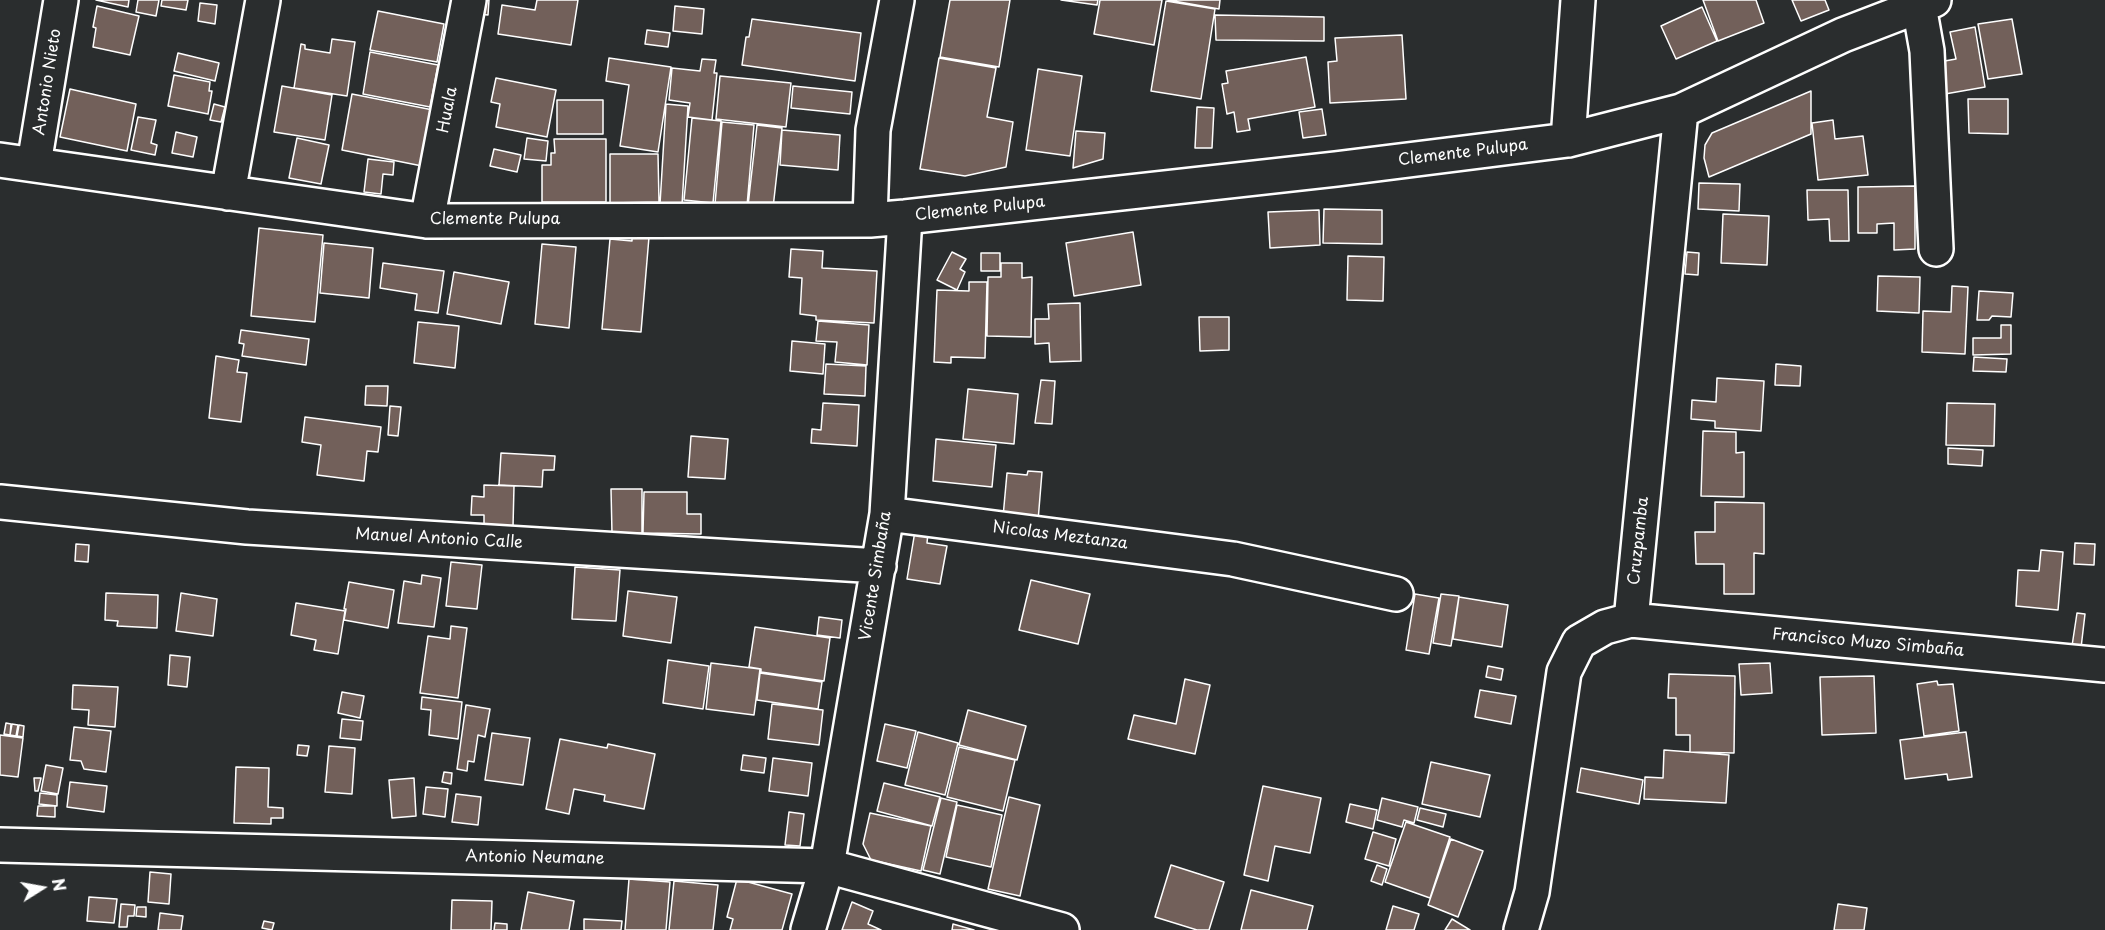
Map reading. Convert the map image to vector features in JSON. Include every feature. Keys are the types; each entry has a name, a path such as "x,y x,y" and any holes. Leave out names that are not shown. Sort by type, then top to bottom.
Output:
{"street":[{"name":"Antonio Nieto","path":"34,164 61,0"},
{"path":"228,193 263,0"},
{"name":"Huala","path":"427,221 469,0"},
{"path":"870,220 873,130 897,0"},
{"path":"1568,140 1578,0"},
{"name":"Clemente Pulupa","path":"0,160 427,221 870,220 1336,169 1568,140 1681,111 1843,35 1927,3"},
{"path":"1927,3 1936,249"},
{"name":"Cruzpamba","path":"1631,620 1681,111"},
{"name":"Vicente Simbaña","path":"808,930 827,866 887,514 904,217"},
{"name":"Manuel Antonio Calle","path":"0,502 247,527 879,566"},
{"name":"Nicolas Meztanza","path":"887,514 1233,559 1396,594"},
{"path":"1521,930 1532,892 1564,672 1579,642 1605,627 1631,620"},
{"name":"Francisco Muzo Simbaña","path":"1631,620 2105,665"},
{"name":"Antonio Neumane","path":"0,845 827,866 1062,930"}],"building":[{"path":"96,0 129,0 128,7"},
{"path":"138,0 159,0 156,16 136,12"},
{"path":"162,0 188,0 186,10 161,6"},
{"path":"480,0 489,0 488,15 478,14"},
{"path":"537,0 578,0 571,45 498,34 502,5 535,10"},
{"path":"950,0 1010,0 999,67 940,57"},
{"path":"1061,0 1098,0 1097,5"},
{"path":"1100,0 1162,0 1154,45 1094,34"},
{"path":"1168,0 1220,0 1219,9"},
{"path":"1703,0 1756,0 1764,23 1718,41"},
{"path":"1792,0 1825,0 1829,10 1801,21"},
{"path":"1166,1 1215,9 1201,99 1151,91"},
{"path":"200,3 217,5 215,24 198,21"},
{"path":"97,6 139,16 130,55 93,47 96,28 93,27"},
{"path":"675,6 704,9 702,34 673,31"},
{"path":"1702,7 1717,41 1676,59 1661,26"},
{"path":"378,11 444,24 437,62 370,50"},
{"path":"1215,15 1324,17 1324,41 1216,40"},
{"path":"752,19 861,33 855,81 742,65 746,37 749,37"},
{"path":"2012,19 2022,74 1988,79 1978,24"},
{"path":"1975,27 1985,87 1945,94 1939,62 1956,59 1950,32"},
{"path":"647,30 670,33 668,47 645,44"},
{"path":"1402,35 1406,99 1330,103 1328,62 1337,61 1335,38"},
{"path":"332,39 355,42 347,96 294,88 301,44 305,45 305,49 330,53"},
{"path":"370,52 438,65 430,107 363,94"},
{"path":"178,53 219,63 215,81 174,71"},
{"path":"1306,57 1315,107 1248,119 1250,130 1237,132 1234,112 1227,114 1222,84 1228,83 1226,71"},
{"path":"609,58 671,67 658,152 620,146 629,85 606,81"},
{"path":"939,58 996,68 987,117 1013,122 1006,167 965,176 920,169"},
{"path":"702,59 716,60 714,73 717,73 712,120 688,117 690,103 669,100 672,68 700,71"},
{"path":"1038,69 1082,76 1070,156 1026,150"},
{"path":"174,75 210,82 209,91 212,91 208,114 168,106"},
{"path":"720,76 791,83 786,127 716,119"},
{"path":"496,78 556,90 547,137 496,127 500,104 491,102"},
{"path":"282,86 332,95 325,140 274,132"},
{"path":"793,86 852,92 850,114 791,108"},
{"path":"70,89 136,104 127,151 60,137"},
{"path":"1811,91 1811,134 1709,177 1704,158 1705,145 1712,133"},
{"path":"352,94 433,110 422,166 342,150"},
{"path":"1968,99 2008,99 2008,134 1969,133"},
{"path":"557,100 603,100 603,134 557,134"},
{"path":"214,104 225,107 221,122 210,120"},
{"path":"666,104 688,106 682,205 660,204"},
{"path":"1197,107 1214,108 1212,148 1195,148"},
{"path":"1322,109 1326,135 1303,138 1299,112"},
{"path":"138,117 156,120 151,143 157,145 155,155 131,150"},
{"path":"692,118 721,121 713,203 684,200"},
{"path":"1833,120 1835,139 1863,136 1868,175 1818,180 1812,123"},
{"path":"722,122 754,125 747,206 715,204"},
{"path":"757,125 782,128 773,208 748,206"},
{"path":"782,130 840,135 838,170 780,165"},
{"path":"1076,131 1105,133 1103,159 1073,168"},
{"path":"176,132 197,137 193,157 172,153"},
{"path":"297,138 329,145 321,184 289,178"},
{"path":"527,138 548,141 546,161 524,159"},
{"path":"554,139 606,139 606,202 542,202 542,165 551,165 551,153 555,153"},
{"path":"494,149 521,155 517,172 490,166"},
{"path":"610,154 658,154 659,202 610,203"},
{"path":"368,159 394,162 393,175 383,174 381,194 364,192"},
{"path":"1699,183 1740,184 1739,211 1698,209"},
{"path":"1915,186 1915,249 1894,250 1894,223 1877,224 1877,233 1858,233 1858,187"},
{"path":"1807,190 1848,190 1849,241 1830,241 1829,219 1808,220"},
{"path":"1324,209 1382,210 1382,244 1323,243"},
{"path":"1319,210 1320,245 1270,248 1268,212"},
{"path":"1723,214 1769,216 1767,265 1721,263"},
{"path":"259,228 323,235 315,322 251,316"},
{"path":"1133,232 1141,285 1074,296 1066,243"},
{"path":"632,236 649,237 641,332 602,329 610,239 632,241"},
{"path":"324,243 373,248 369,298 320,293"},
{"path":"542,244 576,247 569,328 535,324"},
{"path":"791,249 823,251 822,268 877,271 874,323 816,320 816,316 800,314 802,278 789,277"},
{"path":"952,252 966,259 960,269 965,272 957,290 937,280"},
{"path":"1687,252 1699,253 1698,275 1685,274"},
{"path":"981,253 1000,253 1000,271 981,271"},
{"path":"1348,256 1384,257 1383,301 1347,300"},
{"path":"383,263 444,271 438,313 415,310 417,294 380,288"},
{"path":"1001,263 1022,263 1022,278 1032,277 1031,337 987,336 988,277 1001,277"},
{"path":"454,272 509,282 501,324 447,314"},
{"path":"1878,276 1920,277 1919,313 1877,311"},
{"path":"969,282 987,282 985,358 951,357 951,363 934,362 937,290 969,291"},
{"path":"1952,286 1968,287 1965,354 1922,352 1923,311 1951,312"},
{"path":"1979,291 2013,293 2011,317 1992,316 1989,320 1977,320"},
{"path":"1080,303 1081,361 1050,362 1049,343 1035,344 1035,319 1049,319 1048,304"},
{"path":"1199,317 1229,317 1229,350 1200,351"},
{"path":"818,321 869,325 867,365 835,362 837,342 816,341"},
{"path":"418,322 459,326 455,368 414,363"},
{"path":"2001,325 2011,325 2011,354 1973,355 1973,338 2001,338"},
{"path":"241,330 309,339 306,365 242,356 244,344 239,343"},
{"path":"792,341 825,344 823,374 790,371"},
{"path":"216,356 239,360 237,372 247,373 241,422 209,418"},
{"path":"1974,357 2007,359 2006,372 1973,371"},
{"path":"826,364 866,366 865,396 824,394"},
{"path":"1776,364 1801,366 1800,386 1775,385"},
{"path":"1717,378 1764,381 1761,431 1715,428 1715,421 1691,419 1692,400 1716,402"},
{"path":"1041,380 1055,381 1052,424 1035,423"},
{"path":"366,386 388,386 387,406 365,405"},
{"path":"968,389 1018,394 1014,444 963,439"},
{"path":"823,403 859,405 857,446 811,443 812,429 821,430"},
{"path":"1947,403 1995,404 1994,446 1946,445"},
{"path":"390,406 401,407 398,436 388,435"},
{"path":"305,417 381,427 378,452 367,451 364,481 317,475 321,445 302,442"},
{"path":"1703,431 1736,432 1736,453 1744,452 1744,497 1701,496"},
{"path":"691,436 728,439 725,479 688,477"},
{"path":"936,439 996,445 992,487 933,481"},
{"path":"1948,448 1983,450 1982,466 1948,464"},
{"path":"501,453 555,456 554,470 543,470 542,487 499,485"},
{"path":"1028,471 1042,472 1038,521 1003,517 1007,473 1027,475"},
{"path":"484,485 514,486 513,527 484,526 484,515 471,515 472,496 484,497"},
{"path":"611,489 642,489 642,533 612,534"},
{"path":"644,492 687,492 687,514 701,514 701,534 643,533"},
{"path":"1715,502 1764,503 1764,554 1754,553 1754,594 1724,594 1724,564 1696,564 1695,532 1715,532"},
{"path":"915,531 928,533 927,543 947,546 940,584 907,579"},
{"path":"2075,543 2095,544 2094,565 2074,564"},
{"path":"76,544 89,545 88,562 75,561"},
{"path":"2041,550 2063,552 2058,610 2016,606 2018,570 2039,571"},
{"path":"451,562 482,565 477,609 446,606"},
{"path":"575,567 620,570 616,621 572,619"},
{"path":"422,575 441,578 434,627 398,623 404,581 421,584"},
{"path":"1031,580 1090,594 1078,644 1019,630"},
{"path":"349,582 394,590 388,628 344,620"},
{"path":"628,591 677,597 671,643 623,636"},
{"path":"106,593 158,595 157,628 117,626 118,621 105,620"},
{"path":"181,593 217,599 213,636 176,631"},
{"path":"1415,594 1439,598 1429,654 1406,650"},
{"path":"1441,594 1459,596 1451,646 1433,643"},
{"path":"1459,597 1508,605 1502,647 1453,639"},
{"path":"296,603 345,611 338,654 314,650 316,640 291,635"},
{"path":"2077,613 2085,614 2081,648 2072,646"},
{"path":"819,617 842,620 840,638 817,635"},
{"path":"451,626 467,628 458,698 420,693 428,636 450,639"},
{"path":"755,627 830,638 824,681 761,672 761,669 749,667"},
{"path":"170,655 190,657 187,687 168,685"},
{"path":"668,660 709,666 703,709 663,703"},
{"path":"711,663 760,669 754,715 706,709"},
{"path":"1770,663 1772,693 1741,695 1739,664"},
{"path":"1488,666 1503,669 1501,680 1486,677"},
{"path":"760,673 822,682 818,709 757,700"},
{"path":"1669,674 1735,676 1734,753 1690,752 1690,735 1676,735 1676,698 1668,698"},
{"path":"1874,676 1876,733 1822,735 1820,677"},
{"path":"1185,679 1210,685 1195,754 1128,739 1134,715 1176,724"},
{"path":"1937,681 1938,685 1953,684 1959,731 1924,736 1917,684"},
{"path":"73,685 118,687 115,727 88,725 89,710 72,709"},
{"path":"1480,690 1516,696 1511,724 1475,717"},
{"path":"342,692 364,696 360,718 338,713"},
{"path":"422,697 462,702 458,739 429,735 431,710 421,709"},
{"path":"772,704 823,710 819,745 768,739"},
{"path":"466,705 490,709 485,737 478,735 474,762 468,761 467,771 457,769"},
{"path":"968,710 1026,726 1017,760 959,745"},
{"path":"342,719 363,721 361,740 340,738"},
{"path":"6,723 11,724 10,735 4,734"},
{"path":"12,724 18,725 16,736 10,735"},
{"path":"885,724 916,731 907,768 877,761"},
{"path":"19,725 24,726 23,737 17,736"},
{"path":"74,727 111,731 106,772 84,769 81,761 70,760"},
{"path":"918,732 958,743 945,795 905,785"},
{"path":"1966,732 1972,777 1948,780 1947,774 1905,779 1900,740"},
{"path":"492,733 530,738 523,785 485,780"},
{"path":"0,735 23,738 18,777 0,775"},
{"path":"560,739 607,748 608,744 655,754 644,809 604,801 605,795 574,789 569,814 546,809"},
{"path":"298,745 309,746 307,756 297,755"},
{"path":"329,746 355,748 352,794 325,792"},
{"path":"959,747 1015,760 1003,811 947,797"},
{"path":"1664,750 1729,755 1726,803 1644,799 1645,777 1663,778"},
{"path":"743,755 766,758 764,773 741,770"},
{"path":"773,758 812,763 808,796 769,791"},
{"path":"1431,762 1490,775 1480,817 1422,804"},
{"path":"46,765 63,768 58,794 41,791"},
{"path":"236,767 269,768 268,807 283,808 283,818 271,818 271,824 234,823"},
{"path":"1581,768 1643,780 1639,804 1577,792"},
{"path":"444,772 452,773 451,784 442,782"},
{"path":"34,778 41,778 38,791 35,791"},
{"path":"414,778 416,816 392,818 389,780"},
{"path":"70,782 107,786 104,812 67,807"},
{"path":"884,783 940,797 932,826 877,811"},
{"path":"1263,786 1321,798 1310,853 1275,846 1268,881 1244,875"},
{"path":"426,787 448,789 445,817 423,814"},
{"path":"40,793 57,795 57,806 39,804"},
{"path":"456,794 481,797 478,825 452,822"},
{"path":"1009,797 1040,805 1020,896 988,889"},
{"path":"941,798 957,802 940,874 923,870"},
{"path":"1382,798 1418,807 1414,823 1404,820 1402,827 1377,820"},
{"path":"1350,804 1377,810 1373,829 1346,822"},
{"path":"957,805 1002,815 991,867 946,857"},
{"path":"38,806 55,806 55,817 37,816"},
{"path":"1420,808 1446,814 1443,827 1417,820"},
{"path":"789,812 804,814 800,846 785,845"},
{"path":"870,813 931,826 921,871 871,860 863,844"},
{"path":"1406,822 1450,837 1430,898 1385,882"},
{"path":"1373,832 1396,839 1389,866 1365,859"},
{"path":"1451,839 1483,851 1458,917 1428,905"},
{"path":"1171,865 1224,882 1209,930 1197,930 1155,917"},
{"path":"1377,865 1387,869 1382,885 1371,881"},
{"path":"150,872 171,874 169,904 148,902"},
{"path":"629,879 670,882 666,930 625,930"},
{"path":"737,879 792,894 782,930 730,930 733,919 727,917"},
{"path":"674,881 718,885 713,930 669,930"},
{"path":"1251,890 1313,906 1307,930 1241,930"},
{"path":"528,892 574,901 569,930 521,930"},
{"path":"89,897 117,899 114,923 87,921"},
{"path":"452,900 492,901 491,930 451,930"},
{"path":"852,902 873,911 868,924 881,930 842,930"},
{"path":"121,904 135,905 134,916 128,916 127,927 119,927"},
{"path":"1838,904 1867,908 1864,930 1834,930"},
{"path":"1393,906 1419,914 1414,930 1386,930"},
{"path":"137,907 146,907 146,917 136,916"},
{"path":"160,913 183,916 181,930 158,930"},
{"path":"584,919 622,921 621,930 584,930"},
{"path":"1452,919 1470,930 1445,930"},
{"path":"264,921 274,923 272,930 262,928"},
{"path":"495,923 507,924 507,930 494,930"},
{"path":"953,924 974,930 952,930"}]}
